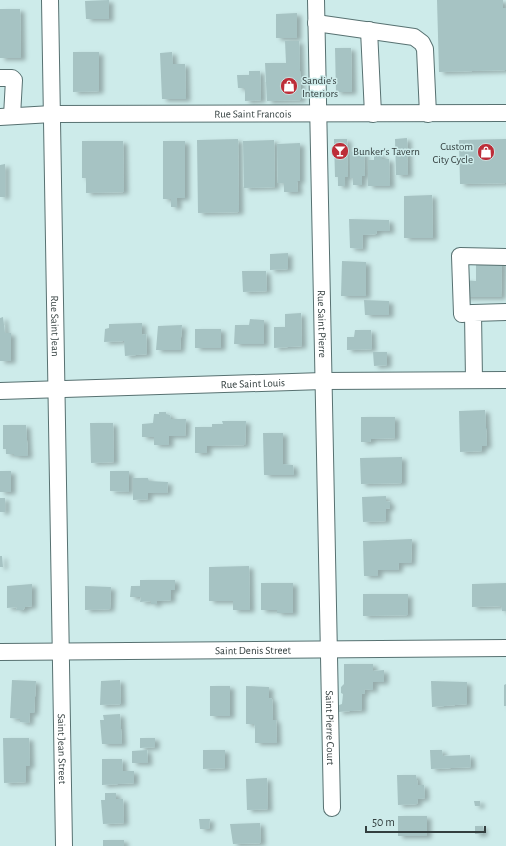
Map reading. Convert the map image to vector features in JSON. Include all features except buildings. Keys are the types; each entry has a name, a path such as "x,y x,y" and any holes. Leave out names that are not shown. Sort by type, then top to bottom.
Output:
{"street":[{"name":"Rue Saint Jean","path":"50,0 60,652"},
{"name":"Rue Saint Pierre","path":"316,0 323,381 330,648"},
{"path":"316,23 414,37 422,43 426,49 428,114"},
{"path":"368,30 373,114"},
{"path":"0,78 12,78 14,80 6,116"},
{"name":"Rue Saint Francois","path":"6,116 52,114 506,113"},
{"path":"506,257 460,256 462,314 506,312"},
{"path":"473,313 474,380"},
{"name":"Rue Saint Louis","path":"0,391 323,381 506,380"},
{"name":"Saint Denis Street","path":"0,652 330,648 506,648"},
{"name":"Saint Pierre Court","path":"330,648 332,808"},
{"name":"Saint Jean Street","path":"60,652 64,846"}],"place":[{"name":"Sandie's Interiors","path":"289,86"},
{"name":"Bunker's Tavern","path":"340,151"},
{"name":"Custom City Cycle","path":"486,152"}]}
